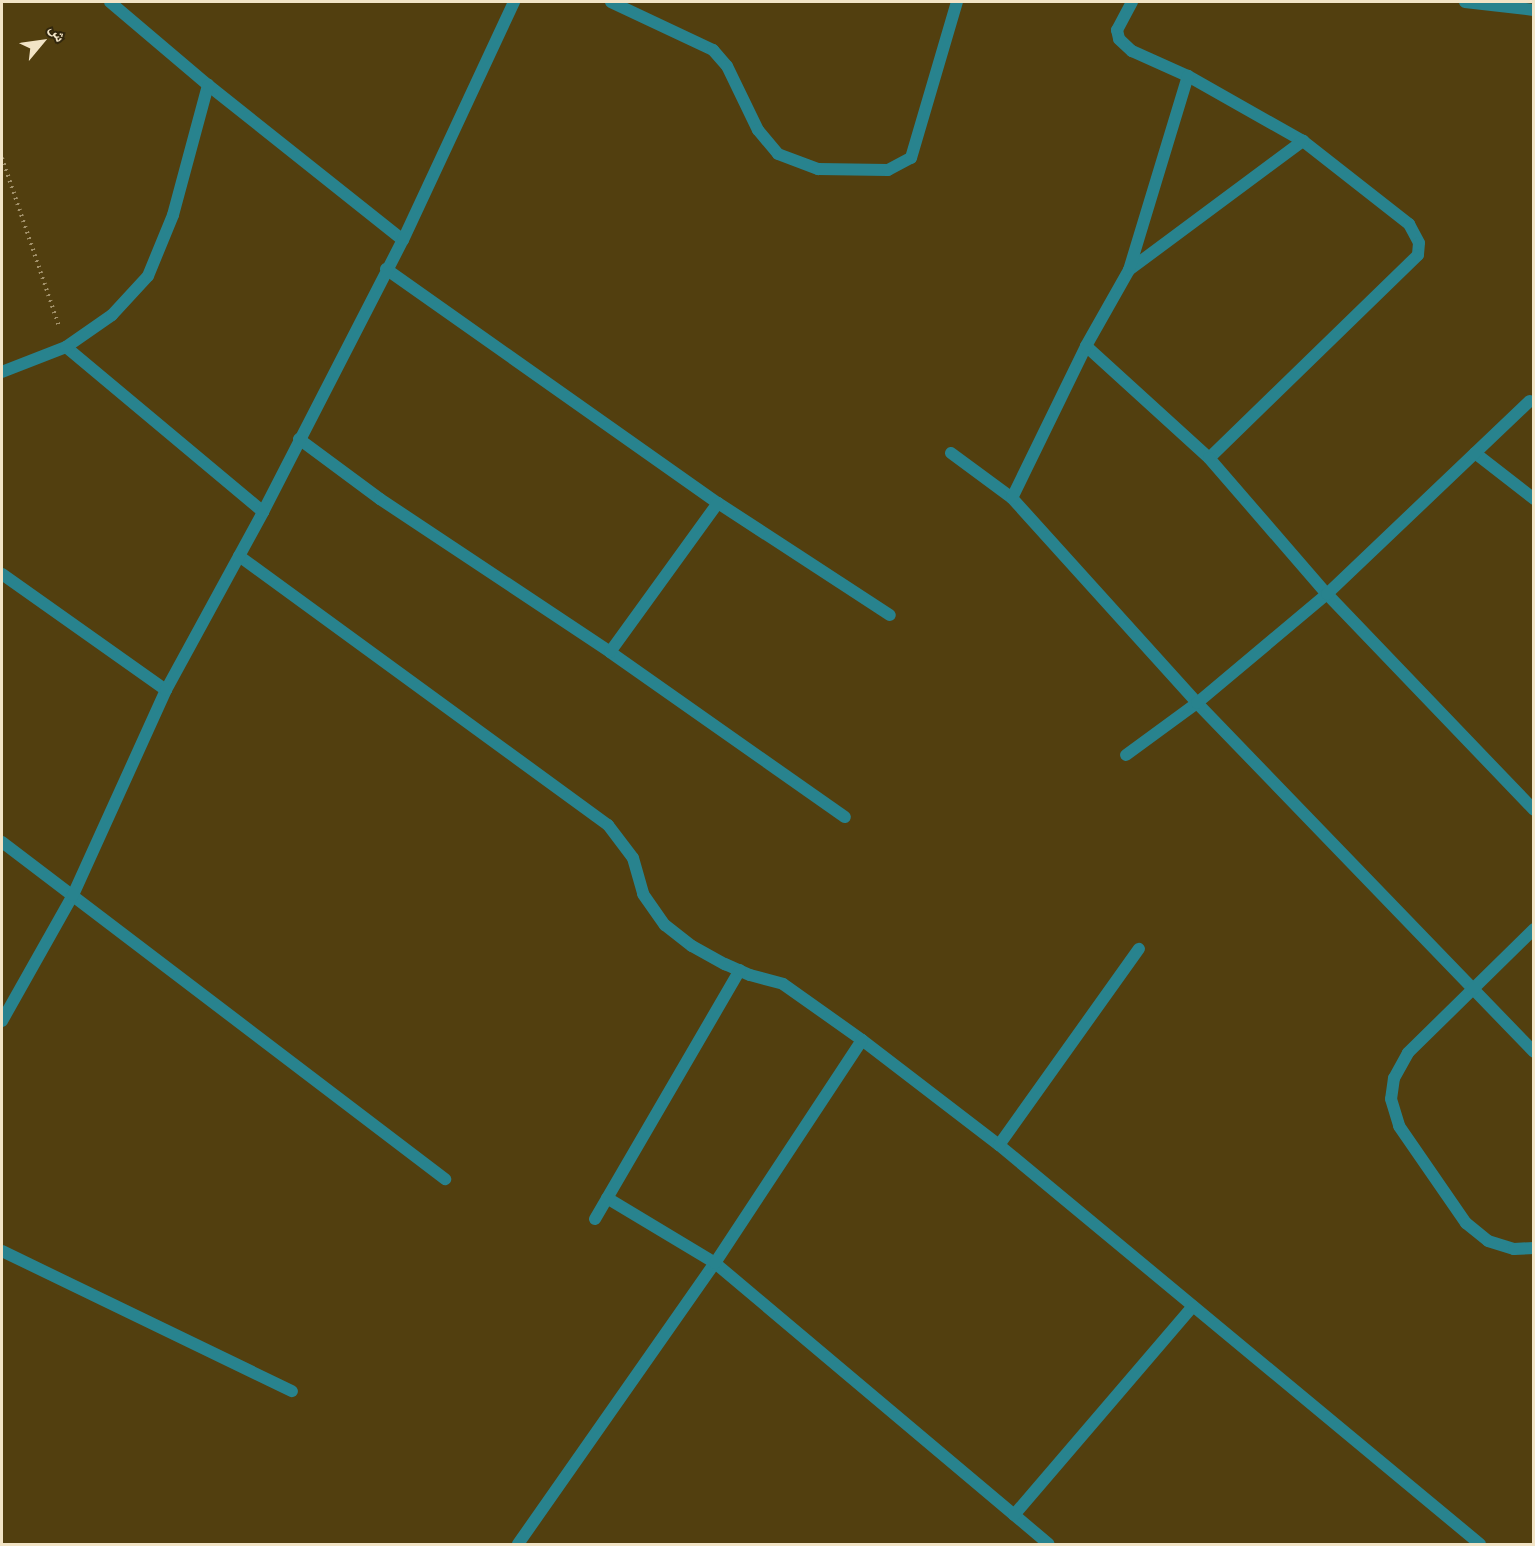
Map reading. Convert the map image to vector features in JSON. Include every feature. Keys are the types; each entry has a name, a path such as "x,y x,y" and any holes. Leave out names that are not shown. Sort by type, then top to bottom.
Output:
{"street":[{"path":"110,2 208,85 403,240"},
{"path":"2,1021 73,895 166,690 263,512 298,438 386,268 403,240 514,2"},
{"path":"611,2 713,50 728,66 758,130 778,154 818,169 888,170 911,158 957,2"},
{"path":"1132,2 1117,30 1119,39 1132,51 1188,76 1303,141 1408,224 1419,243 1418,255 1209,458"},
{"path":"1470,2 1533,10"},
{"path":"1012,498 1086,346 1129,270 1188,76"},
{"path":"2,372 66,347 112,315 147,276 173,215 208,85"},
{"path":"1129,270 1303,141"},
{"path":"386,268 718,503 890,615"},
{"path":"1086,346 1209,458 1327,594 1533,810"},
{"path":"66,347 263,512"},
{"path":"1126,755 1197,703 1327,594 1530,401"},
{"path":"298,438 380,499 610,652 845,818"},
{"path":"951,453 1012,498 1197,703 1533,1052"},
{"path":"1475,453 1533,499"},
{"path":"610,652 718,503"},
{"path":"239,556 608,825 633,858 643,894 665,926 692,946 740,970 783,984 862,1040 999,1144 1480,1545"},
{"path":"2,574 166,690"},
{"path":"2,842 445,1179"},
{"path":"1533,929 1408,1053 1394,1078 1391,1099 1399,1126 1466,1223 1488,1241 1514,1249 1533,1248"},
{"path":"999,1144 1139,949"},
{"path":"595,1219 740,970"},
{"path":"518,1545 715,1263 862,1040"},
{"path":"607,1198 715,1263 1049,1545"},
{"path":"2,1251 292,1391"},
{"path":"1014,1515 1193,1306"}],"path":[{"path":"2,158 66,347"}]}
